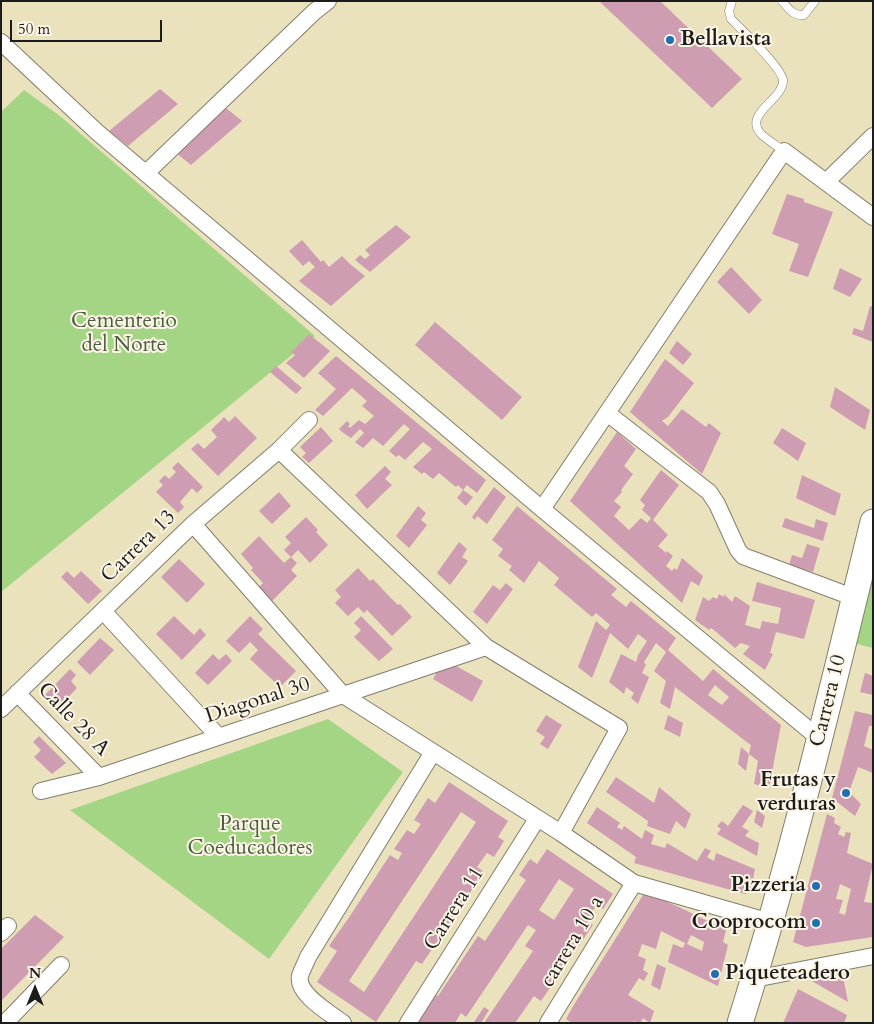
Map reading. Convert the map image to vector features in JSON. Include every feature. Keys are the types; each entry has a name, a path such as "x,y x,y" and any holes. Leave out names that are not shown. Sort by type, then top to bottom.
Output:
{"main road":[{"name":"Carrera 10","path":"740,1023 754,979 820,739 873,522"}],"street":[{"path":"146,173 314,12 328,1"},
{"path":"1,42 97,132 542,509 820,739"},
{"path":"826,182 873,136"},
{"path":"542,509 784,151 873,217"},
{"path":"607,412 709,492 717,504 738,550 744,556 854,598"},
{"name":"Carrera 13","path":"1,709 193,524 279,450 309,420"},
{"path":"279,450 486,647 619,728 561,833"},
{"path":"193,524 343,695 561,833 634,883 770,922"},
{"path":"103,611 218,736"},
{"name":"Diagonal 30","path":"41,791 99,777 486,647"},
{"name":"Calle 28 A","path":"17,692 99,777"},
{"path":"343,1023 306,994 300,986 300,976 308,957 433,752"},
{"name":"Carrera 11","path":"408,1023 537,818"},
{"name":"carrera 10 a","path":"548,1023 634,883"},
{"path":"754,979 873,956"},
{"path":"5,1023 61,966"}],"lane":[{"path":"732,1 729,11 731,19 778,68 783,79 781,88 758,115 757,125 761,134 784,151"},
{"path":"782,1 792,13 802,15 804,15 814,1"}],"green space":[{"name":"Cementerio del Norte","path":"24,90 60,116 315,336 1,592 1,112"},
{"path":"873,559 873,648 853,643"},
{"name":"Parque Coeducadores","path":"328,719 403,772 269,959 70,810"}],"building":[{"name":"Bellavista","path":"599,1 660,1 742,79 712,108"},
{"path":"160,89 178,104 128,146 109,131"},
{"path":"226,108 242,121 191,165 175,152"},
{"path":"787,194 804,199 804,202 833,212 808,277 789,271 799,244 772,234"},
{"path":"396,225 411,237 370,272 355,260 360,255 365,259 370,255 365,250"},
{"path":"302,240 321,262 323,260 329,267 342,256 365,276 331,306 299,281 315,267 309,261 303,266 289,251"},
{"path":"731,267 762,300 749,314 717,282"},
{"path":"840,268 862,279 850,297 833,289"},
{"path":"870,306 873,307 873,342 852,334 854,328 863,331"},
{"path":"435,322 522,397 502,420 415,345"},
{"path":"309,334 330,351 304,378 286,363 295,355 291,352"},
{"path":"677,341 692,354 683,365 669,353"},
{"path":"336,356 486,480 477,493 467,485 463,490 458,485 456,487 439,473 433,479 413,467 432,449 423,442 405,460 399,455 396,457 389,451 410,429 404,424 383,446 373,438 363,448 355,442 364,433 360,429 351,438 342,432 339,429 347,421 350,424 348,426 350,428 359,420 365,424 374,416 362,406 367,401 352,388 323,416 315,410 336,389 318,373"},
{"path":"665,359 694,383 668,417 662,421 668,426 682,409 706,427 709,423 721,433 702,474 630,412"},
{"path":"276,366 302,388 296,394 270,372"},
{"path":"835,387 870,410 865,430 830,407"},
{"path":"235,416 257,438 218,476 191,449 198,443 204,449 217,437 211,430 224,417 229,422"},
{"path":"321,427 333,441 309,463 302,457 306,453 300,447"},
{"path":"782,428 806,443 798,461 773,443"},
{"path":"617,432 636,449 624,466 633,474 614,501 621,507 614,516 629,530 641,518 647,523 651,518 642,510 645,505 640,500 661,470 679,485 653,520 668,535 658,546 673,556 666,566 672,571 674,568 677,570 682,558 703,576 699,586 691,581 682,603 570,501"},
{"path":"178,462 203,487 197,493 192,488 180,502 184,507 178,513 156,492 163,485 159,481 165,475 169,479 176,472 172,468"},
{"path":"385,466 391,472 385,479 392,485 367,509 355,495"},
{"path":"802,475 841,494 835,516 796,498"},
{"path":"494,487 506,497 487,524 477,516 475,520 472,517"},
{"path":"463,490 473,497 466,506 457,498"},
{"path":"279,492 291,506 272,524 259,511"},
{"path":"418,506 426,513 421,520 427,525 409,548 396,536"},
{"path":"517,506 617,589 611,595 626,607 631,601 676,638 668,650 703,681 713,669 781,725 769,788 754,784 758,761 749,754 751,745 675,687 670,709 660,703 666,681 654,671 666,652 656,643 644,662 646,665 642,673 649,677 638,704 631,698 634,693 626,687 624,694 609,682 621,654 636,662 647,641 638,634 628,649 610,633 592,678 578,667 596,621 606,630 610,625 596,613 592,617 554,585 559,578 539,561 524,583 509,570 512,566 498,556 503,549 492,540","holes":["715,685 729,697 722,705 708,695"]},
{"path":"306,517 328,545 310,563 298,550 291,557 284,550 291,543 285,537"},
{"path":"785,518 814,528 816,519 828,523 823,541 782,527"},
{"path":"259,536 284,563 291,557 297,563 291,570 297,576 272,601 259,587 263,583 251,570 253,568 241,554"},
{"path":"459,542 467,549 462,557 468,561 450,585 437,573"},
{"path":"807,544 820,548 813,572 789,565 792,555 802,558"},
{"path":"179,559 205,584 187,603 161,577"},
{"path":"358,568 370,581 373,579 412,617 392,636 367,610 364,613 358,607 348,616 335,603 341,597 335,590"},
{"path":"67,571 74,578 81,571 102,591 88,604 61,577"},
{"path":"757,582 815,600 804,639 776,632 770,653 773,654 765,670 743,654 750,646 741,643 735,648 711,628 709,630 695,620 703,597 709,601 713,597 717,599 719,594 724,597 724,594 732,602 735,596 750,606 745,625 760,629 762,621 778,624 781,608 752,601"},
{"path":"506,583 513,589 487,624 473,612 493,585 500,590"},
{"path":"174,616 194,635 200,628 206,635 182,660 156,634"},
{"path":"250,616 263,629 258,634 296,671 280,687 250,659 258,650 250,642 239,653 226,641"},
{"path":"361,616 393,649 379,661 354,637 361,630 354,623"},
{"path":"100,638 114,650 90,675 77,662"},
{"path":"213,654 219,660 226,654 232,661 208,685 195,673"},
{"path":"447,661 483,681 472,702 433,679 441,665"},
{"path":"70,669 76,675 71,681 77,688 58,708 45,695"},
{"path":"865,673 873,676 873,695 860,692"},
{"path":"855,711 873,715 873,726 869,726 864,746 873,750 873,773 858,767 849,792 861,804 855,816 832,798"},
{"path":"546,715 562,725 548,749 540,744 545,737 536,731"},
{"path":"668,715 683,723 680,737 664,729"},
{"path":"39,736 66,763 52,774 34,757 41,750 33,742"},
{"path":"741,747 749,754 746,771 738,764"},
{"path":"616,777 654,803 659,787 691,814 685,829 676,821 670,834 647,826 648,821 606,792"},
{"path":"449,782 508,821 498,837 504,841 494,857 487,853 477,867 484,872 422,964 416,961 376,1022 317,982 337,951 329,946 390,855 398,860 402,853 394,849 407,830 414,834 421,824 414,820 428,798 435,803","holes":["461,812 476,822 364,992 349,981"]},
{"path":"743,805 753,811 742,827 749,831 745,836 759,843 757,856 717,834 721,829 717,826 722,821 728,826"},
{"path":"597,807 620,823 617,827 622,830 624,826 642,839 645,830 654,835 651,844 665,848 667,843 697,861 705,848 711,851 707,857 714,861 716,853 755,869 751,890 745,894 634,863 636,857 587,823"},
{"path":"757,810 765,816 762,828 754,822"},
{"path":"827,814 835,818 834,823 841,827 838,834 844,837 846,832 851,833 847,853 873,864 864,902 873,903 873,937 806,947 793,942","holes":["840,884 851,889 845,915 839,913 843,900 836,899"]},
{"path":"547,849 613,894 603,909 597,904 587,920 593,925 562,970 555,966 549,974 556,979 541,1001 534,996 515,1023 484,1023 533,951 525,946 536,930 528,925 466,1017 461,1013 455,1023 421,1023 419,1021 436,995 438,996 478,936 485,941 526,880 519,875 530,859 537,864","holes":["559,879 574,889 554,920 539,910"]},
{"path":"645,892 726,930 723,942 728,945 718,986 668,962 673,944 683,948 685,943 661,931 656,949 642,944 638,956 646,959 643,970 648,973 644,981 639,978 628,995 654,1011 650,1023 643,1018 640,1023 633,1021 633,1023 572,1023 566,1019","holes":["691,935 704,942 702,951 687,944"]},
{"path":"35,915 64,937 1,1001 1,949"},
{"path":"657,964 666,968 660,990 651,985"},
{"path":"843,976 848,1002 810,980"},
{"path":"798,989 847,1015 844,1023 783,1023"},
{"path":"484,1007 489,1010 481,1023 475,1023 474,1022"}],"place":[{"name":"Bellavista","path":"670,40"},
{"name":"Frutas y verduras","path":"846,793"},
{"name":"Pizzeria","path":"816,886"},
{"name":"Cooprocom","path":"816,923"},
{"name":"Piqueteadero","path":"715,974"}]}
